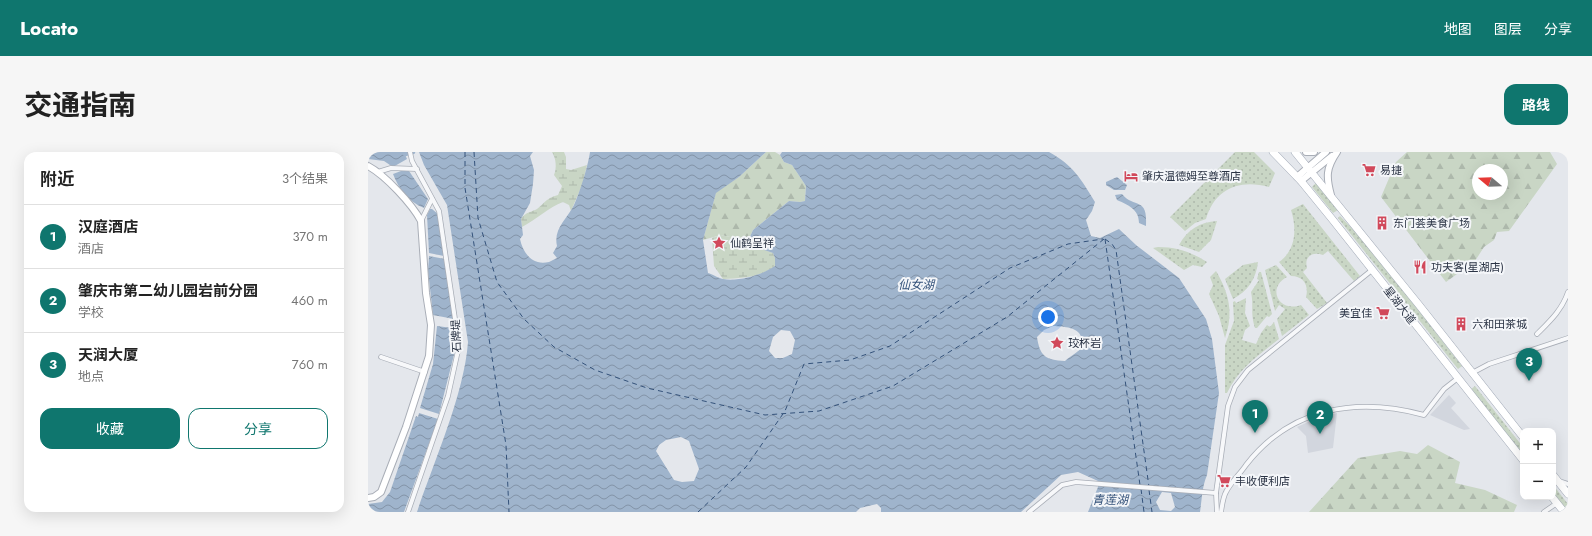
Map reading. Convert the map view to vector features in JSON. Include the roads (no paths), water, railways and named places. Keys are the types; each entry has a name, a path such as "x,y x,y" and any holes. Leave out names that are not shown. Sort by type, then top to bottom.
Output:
{"main road":[{"name":"星湖大道","path":"1273,152 1299,179 1332,219 1520,456"},
{"name":"星湖大道","path":"1295,152 1344,211 1520,433"},
{"path":"1332,219 1344,211"},
{"path":"1556,479 1568,494"},
{"path":"1555,500 1564,512"}],"street":[{"name":"石牌堤","path":"408,512 448,396 459,346 441,221 432,199 412,161 410,152"},
{"path":"1306,152 1314,152"},
{"path":"1311,170 1326,152"},
{"path":"1299,179 1337,152"},
{"path":"1331,195 1327,173 1331,161 1337,152"},
{"path":"368,166 378,172 416,212 421,221 426,293 431,326 428,356 406,427 381,492 374,497 368,498"},
{"path":"378,172 391,168 417,169"},
{"path":"421,221 432,199"},
{"path":"1217,512 1216,494 1228,406 1231,395 1241,378 1258,361 1372,270"},
{"path":"1537,334 1553,318 1564,303 1568,292"},
{"path":"1472,373 1489,364 1568,338"},
{"path":"381,356 424,372"},
{"path":"1029,512 1062,485 1076,482 1205,491 1216,494 1221,499 1251,458 1264,446 1295,424 1322,413 1350,406 1390,407 1424,415 1444,389 1458,378"},
{"path":"1556,478 1568,484"},
{"path":"1216,494 1220,489 1225,495"},
{"path":"1220,512 1225,495"},
{"path":"1544,512 1555,500"}],"water":[{"path":"368,152 404,152 407,159 393,167 384,161 368,159"},
{"name":"仙女湖","path":"419,152 533,152 530,156 534,170 533,184 530,203 521,219 523,235 520,239 523,249 529,257 543,263 557,258 553,253 557,246 557,234 561,224 574,205 586,171 590,152 766,152 739,177 716,193 703,240 708,273 729,280 736,280 764,272 775,266 775,258 773,253 750,245 748,241 753,230 789,201 805,201 806,186 792,165 784,162 780,155 782,152 1049,152 1064,162 1076,173 1095,202 1092,211 1086,220 1091,236 1100,238 1119,229 1136,245 1179,278 1206,319 1212,339 1219,393 1200,512 1088,512 1098,487 1098,481 1078,472 1061,475 1021,512 881,512 881,508 877,504 860,508 856,512 417,512 455,406 461,384 468,342 447,205 424,165","holes":["1053,326 1066,327 1075,330 1081,335 1082,347 1065,361 1048,358 1042,353 1037,337 1044,330","781,330 790,331 795,340 792,354 783,358 775,358 769,351 773,337","681,437 689,441 699,469 694,481 682,482 674,480 656,451 659,445 666,440","1162,492 1171,493 1175,507 1171,511 1160,510 1156,502"]},
{"path":"401,171 409,171 428,199 424,208 413,202 401,190 393,174"},
{"path":"1117,177 1127,185 1125,190 1114,190 1106,185 1106,182"},
{"path":"1122,194 1131,201 1139,204 1145,210 1146,226 1139,223 1139,218 1132,208 1117,200 1115,195"},
{"path":"430,209 438,214 444,256 429,253 427,215"},
{"path":"429,256 445,259 454,319 433,315 428,271"},
{"path":"437,326 452,328 456,347 439,414 420,408 433,364"},
{"path":"419,413 438,419 404,512 368,512 368,504 382,502 390,492 416,416 418,417"}],"waterway":[{"path":"405,154 413,152"}],"place":[{"name":"易捷","path":"1369,170"},
{"name":"肇庆温德姆至尊酒店","path":"1131,176"},
{"name":"东门荟美食广场","path":"1382,223"},
{"name":"仙鹤呈祥","path":"719,243"},
{"name":"功夫客(星湖店)","path":"1420,267"},
{"name":"美宜佳","path":"1383,313"},
{"name":"六和田茶城","path":"1461,324"},
{"name":"珓杯岩","path":"1057,343"},
{"name":"天润大厦","path":"1529,381"},
{"name":"汉庭酒店","path":"1255,433"},
{"name":"肇庆市第二幼儿园岩前分园","path":"1320,434"},
{"name":"丰收便利店","path":"1224,481"}],"water label":[{"name":"青莲湖","path":"1110,500"}]}
